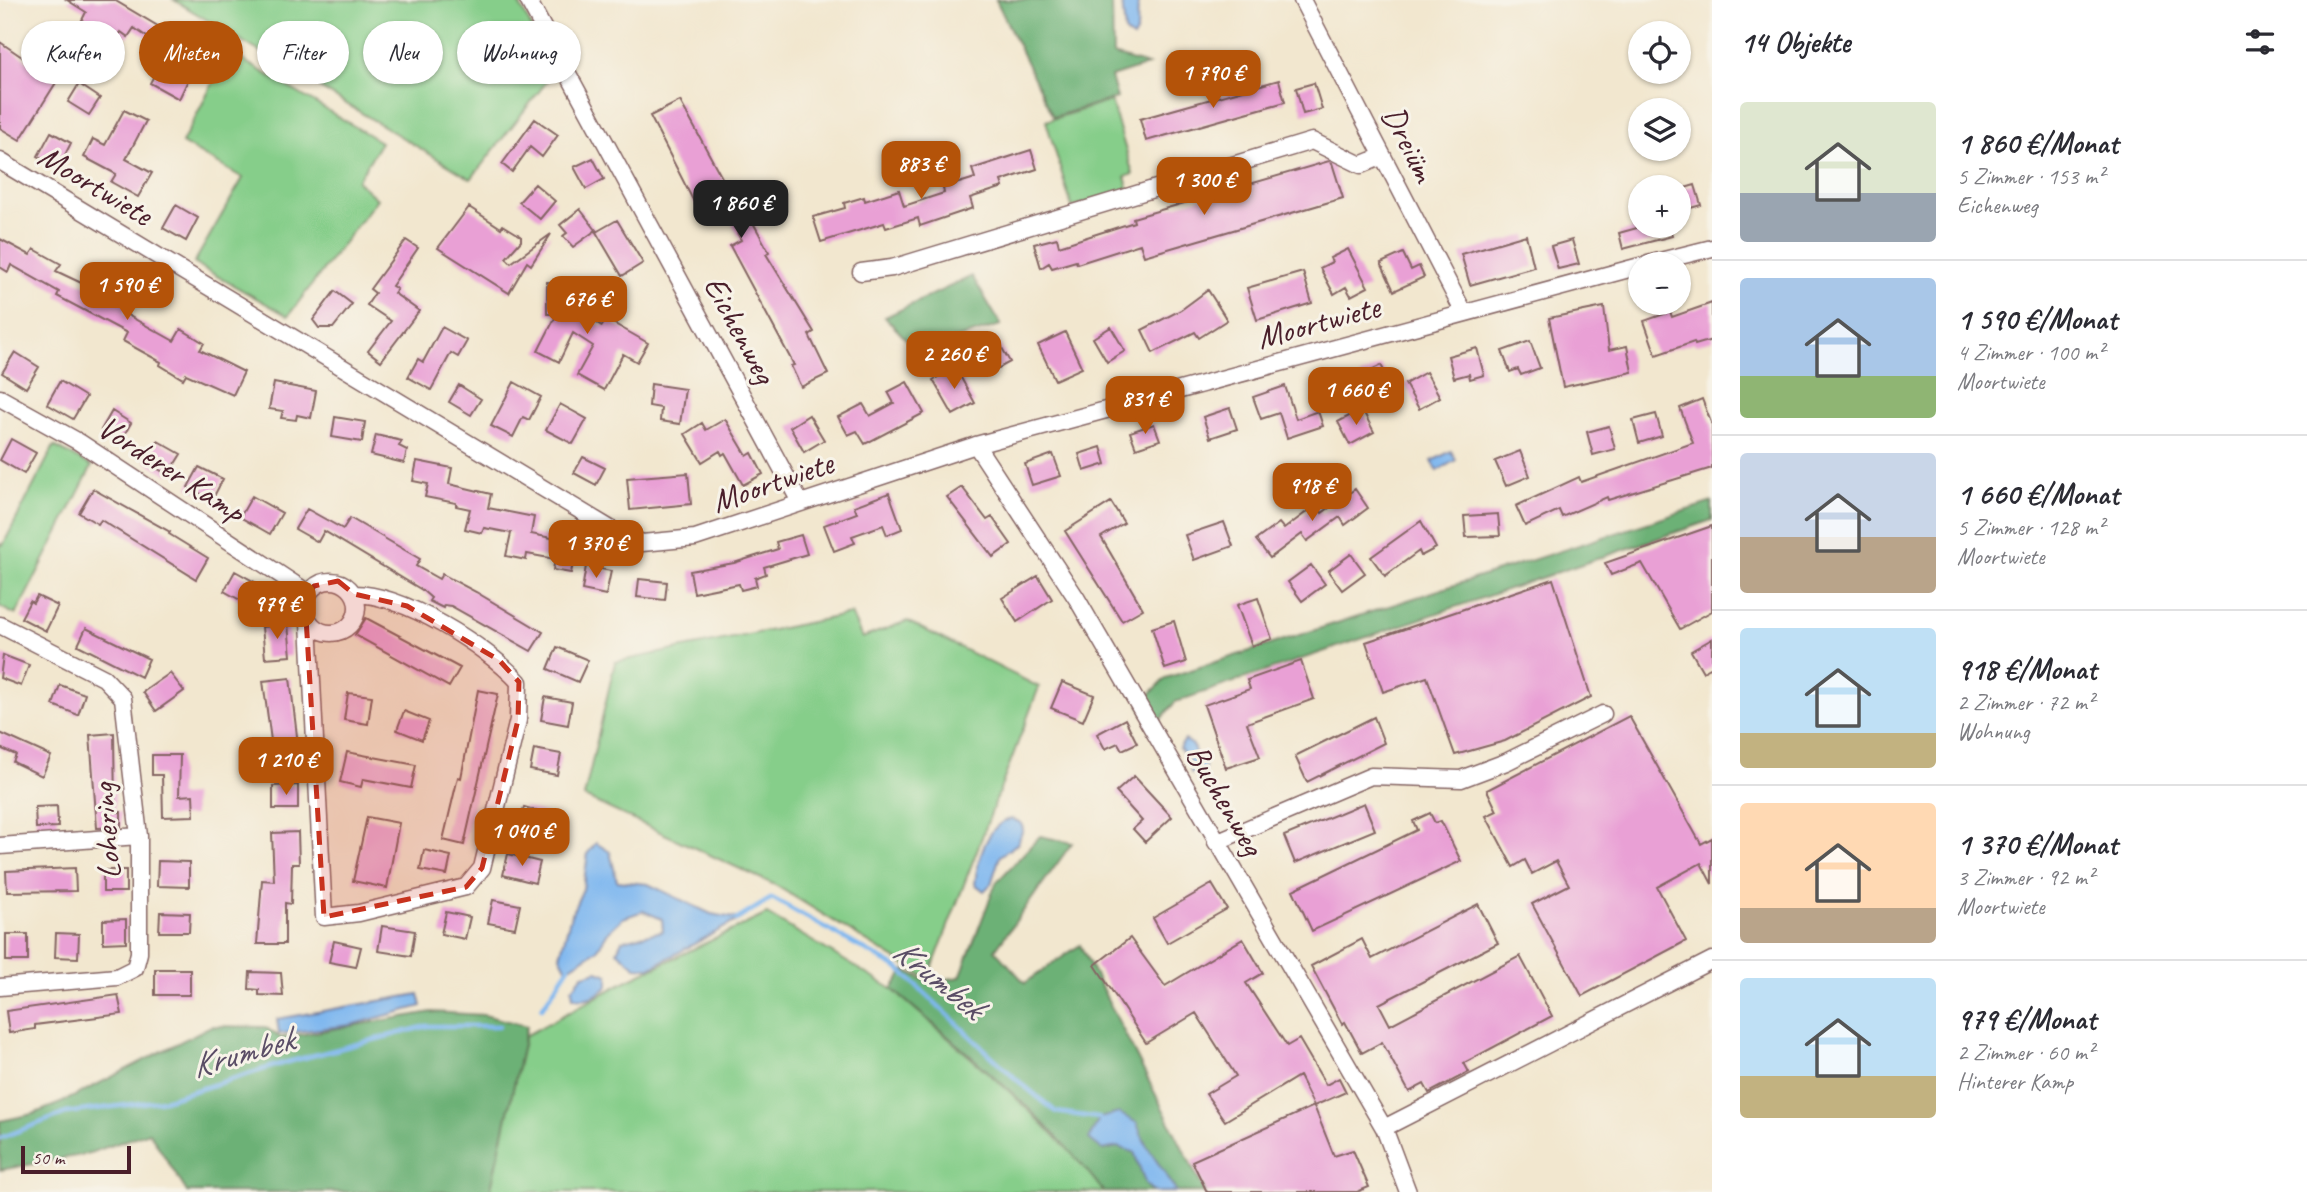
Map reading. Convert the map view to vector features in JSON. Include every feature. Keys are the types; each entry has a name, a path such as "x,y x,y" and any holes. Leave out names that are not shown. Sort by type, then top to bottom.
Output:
{"street":[{"name":"Eichenweg","path":"528,0 800,502"},
{"name":"Dreiüm","path":"1302,0 1464,313"},
{"path":"861,272 892,268 1312,141 1361,165 1383,156"},
{"name":"Moortwiete","path":"0,161 614,531 642,543 695,538 976,445 1628,269"},
{"path":"1691,253 1712,248"},
{"name":"Vorderer Kamp","path":"0,398 79,442 308,593"},
{"name":"Buchenweg","path":"976,445 1077,599 1384,1128 1408,1192"},
{"path":"309,622 320,631 332,633 346,629 356,615 358,603 354,594 338,581 327,581 308,593 305,612 309,622 324,917 359,914 467,887 482,868 518,720 519,682 499,660 407,606 371,594 354,594"},
{"name":"Lohering","path":"0,625 104,678 123,698 139,836 139,954 135,968 117,977 0,987"},
{"path":"1216,842 1371,776 1461,779 1506,762 1603,714"},
{"path":"0,846 139,836"},
{"path":"1384,1128 1712,960"}],"highlighted area":[{"path":"338,581 354,594 407,606 499,660 519,682 518,720 482,868 466,887 324,917 305,601 314,586"}],"green space":[{"path":"174,0 517,0 528,21 457,21 457,84 545,84 471,179 313,84 349,84 349,21 257,21 257,50 243,42 243,21 209,21"},
{"path":"996,0 1112,0 1113,55 1148,65 1111,77 1117,98 1053,117"},
{"path":"243,60 257,69 257,84 283,84 381,142 357,181 377,199 288,316 194,263 243,178 182,143 212,84 243,84"},
{"path":"1111,101 1133,174 1125,177 1129,190 1072,207 1046,121"},
{"path":"972,276 1001,325 917,351 885,317"},
{"path":"54,446 92,466 16,615 0,607 0,544 3,545"},
{"path":"1712,502 1712,520 1175,702 1153,729 1139,705 1166,678"},
{"path":"851,614 862,638 907,621 1039,687 928,979 775,885 584,797 615,662"},
{"path":"1040,836 1072,843 995,950 1025,983 1080,945 1205,1192 1176,1192 1145,1143 1137,1124 1103,1150 1117,1147 1134,1152 1146,1185 1154,1192 1104,1192 1031,1111 892,989 905,970 929,982 960,977 996,883"},
{"path":"767,914 892,989 1010,1092 1078,1159 1104,1192 490,1192 525,1036 626,981"},
{"path":"432,1012 484,1015 527,1026 490,1192 187,1192 149,1132 87,1154 0,1170 0,1121 33,1114 63,1102 211,1026 265,1027 281,1038"}],"water":[{"path":"1122,0 1138,0 1137,31 1133,38 1125,33"},
{"path":"1451,451 1456,460 1437,471 1432,461"},
{"path":"1185,740 1193,745 1196,757 1205,761 1205,770 1201,773 1191,773 1189,759 1179,748"},
{"path":"1013,819 1021,823 1023,829 1018,843 1000,856 991,884 984,891 975,884 985,844 996,827"},
{"path":"596,843 610,852 617,881 648,884 711,914 740,919 650,968 636,967 617,951 622,940 663,931 662,919 643,911 623,918 608,932 597,950 567,969 560,956 571,915 583,889 588,853"},
{"path":"597,971 608,975 608,986 592,997 573,997 572,989 583,975"},
{"path":"419,994 422,1006 351,1025 279,1034 277,1019"},
{"path":"1119,1113 1137,1123 1145,1142 1176,1192 1154,1192 1146,1185 1134,1152 1117,1147 1103,1150 1089,1139 1099,1118"}],"building":[{"path":"67,0 114,0 149,21 139,21 139,31 134,28 128,37 125,35 125,21 82,21 86,12"},
{"path":"0,42 21,56 21,84 55,84 20,140 0,128"},
{"path":"1279,80 1285,102 1146,141 1140,119"},
{"path":"1314,83 1322,109 1303,114 1296,88"},
{"path":"79,84 100,98 89,115 68,102"},
{"path":"152,84 186,84 179,99"},
{"path":"680,101 733,198 743,193 754,214 750,217 769,252 766,254 814,332 809,335 828,374 801,387 791,366 794,365 730,246 741,240 717,195 696,206 650,116"},
{"path":"124,110 146,121 126,159 152,173 138,197 111,182 116,174 84,157 93,139 105,145"},
{"path":"535,119 558,135 542,157 530,147 512,172 502,164"},
{"path":"51,132 71,143 59,167 38,156"},
{"path":"1031,150 1037,169 1001,181 1003,187 970,198 973,208 920,226 918,218 886,228 884,223 821,242 813,217 845,208 844,203 864,197 865,201 899,190 904,206 944,193 943,188 975,178 972,169"},
{"path":"593,158 604,179 586,189 574,167"},
{"path":"1329,161 1343,198 1144,256 1140,244 1077,264 1076,261 1052,268 1049,263 1041,268 1034,244 1057,238 1059,246 1134,222 1133,218"},
{"path":"535,184 555,201 540,219 519,202"},
{"path":"1695,185 1701,205 1691,208 1691,186"},
{"path":"176,205 198,218 186,241 163,228"},
{"path":"469,207 501,228 503,225 521,236 521,241 506,258 511,263 551,234 531,265 527,262 509,293 438,248"},
{"path":"580,209 596,230 573,247 563,236 567,233 560,225"},
{"path":"617,220 643,263 622,276 596,232"},
{"path":"1628,230 1628,238 1664,238 1623,249 1619,233"},
{"path":"1526,235 1534,267 1470,285 1461,254"},
{"path":"0,239 30,255 34,249 61,264 56,271 128,305 124,313 174,341 181,329 204,343 200,350 244,372 233,395 186,374 183,379 160,365 161,362 123,341 127,333 57,296 59,292 11,265 8,272 0,267"},
{"path":"406,240 418,248 392,286 397,289 394,293 419,311 381,361 368,351 391,321 367,305 375,293 370,289"},
{"path":"1572,240 1579,264 1558,269 1551,246"},
{"path":"1348,249 1368,287 1351,296 1346,287 1334,294 1320,268 1332,262 1330,258"},
{"path":"1403,253 1411,270 1419,266 1424,277 1394,291 1381,263"},
{"path":"1303,272 1312,303 1257,320 1247,288"},
{"path":"547,282 572,282 572,292 578,291 578,311 602,326 606,319 648,343 637,362 623,354 604,390 577,375 593,346 573,333 559,362 538,351 557,314 547,314"},
{"path":"1208,290 1227,320 1199,338 1195,332 1153,353 1142,330 1181,310"},
{"path":"335,291 352,304 333,328 319,328 313,320"},
{"path":"1712,303 1712,340 1695,345 1694,342 1656,355 1644,321 1661,315 1691,315 1691,310"},
{"path":"1604,307 1609,350 1627,346 1632,372 1563,387 1549,318"},
{"path":"442,327 467,341 458,357 451,353 431,390 408,377 418,359 423,362"},
{"path":"1111,327 1125,351 1107,362 1093,338"},
{"path":"1065,332 1082,368 1055,380 1038,345"},
{"path":"997,339 1010,362 988,374 975,352"},
{"path":"1530,341 1540,368 1521,375 1518,369 1510,372 1502,351"},
{"path":"1477,348 1484,375 1470,379 1469,374 1454,378 1448,356"},
{"path":"15,352 39,367 26,388 2,373"},
{"path":"1381,365 1394,390 1373,402 1359,376"},
{"path":"955,367 975,403 953,415 933,380"},
{"path":"1426,372 1440,397 1419,409 1405,384"},
{"path":"60,381 86,397 73,419 47,404"},
{"path":"514,382 541,397 529,420 523,417 513,437 491,426"},
{"path":"907,382 924,413 865,444 857,431 848,435 838,417 863,404 870,416 894,403 888,392"},
{"path":"274,383 316,391 311,418 297,415 296,420 281,418 283,411 269,409"},
{"path":"651,384 685,389 680,424 660,421 661,408 649,406"},
{"path":"459,385 481,399 471,415 449,402"},
{"path":"1285,386 1296,419 1318,411 1323,426 1287,438 1279,413 1261,419 1253,397"},
{"path":"1702,399 1712,425 1712,468 1608,500 1607,497 1562,517 1559,510 1525,526 1516,506 1579,477 1581,482 1693,443 1680,408"},
{"path":"560,404 587,419 573,444 546,430"},
{"path":"1230,408 1237,429 1210,438 1203,417"},
{"path":"1362,409 1374,432 1350,445 1338,422"},
{"path":"112,411 131,423 120,442 101,430"},
{"path":"1656,414 1662,436 1639,443 1633,420"},
{"path":"809,415 824,440 804,452 790,427"},
{"path":"335,417 365,422 362,442 332,437"},
{"path":"725,419 747,456 752,453 763,474 743,485 725,453 722,455 720,451 702,462 685,434 702,423 706,430"},
{"path":"1154,424 1160,440 1136,448 1130,432"},
{"path":"1609,426 1615,449 1593,455 1587,432"},
{"path":"376,435 402,441 399,446 407,450 404,463 371,455"},
{"path":"11,439 36,453 24,474 0,460"},
{"path":"158,441 181,454 168,475 145,461"},
{"path":"1101,447 1106,464 1084,471 1079,454"},
{"path":"1520,451 1530,476 1506,486 1495,461"},
{"path":"1053,454 1061,476 1032,485 1025,464"},
{"path":"583,457 605,468 596,485 574,473"},
{"path":"417,461 452,468 449,484 491,494 488,508 534,517 531,534 577,543 571,573 553,570 555,559 527,554 526,560 506,556 511,533 484,528 482,533 465,529 470,509 456,506 456,503 425,497 428,484 413,481"},
{"path":"199,467 223,479 212,500 188,487"},
{"path":"688,473 691,504 630,510 627,478"},
{"path":"962,487 987,520 992,517 1011,544 993,557 947,497"},
{"path":"93,489 170,532 169,534 208,558 196,579 101,520 98,524 79,513"},
{"path":"1355,489 1368,508 1345,525 1340,517 1307,541 1302,534 1270,558 1256,540 1279,523 1284,529 1316,505 1322,513"},
{"path":"889,493 902,529 887,535 883,525 852,536 855,543 834,551 824,525 857,513 854,506"},
{"path":"252,496 282,513 270,534 240,517"},
{"path":"1111,502 1124,523 1101,537 1143,609 1122,621 1065,531"},
{"path":"307,509 343,529 350,518 420,559 416,566 439,579 442,574 543,632 531,651 451,606 444,605 443,608 429,601 431,598 422,590 324,531 318,542 295,529"},
{"path":"1498,514 1500,536 1466,537 1464,516"},
{"path":"1421,521 1436,548 1421,556 1419,551 1385,576 1371,557"},
{"path":"1224,522 1233,546 1194,560 1185,535"},
{"path":"1712,526 1712,611 1680,629 1642,563 1611,575 1605,563"},
{"path":"801,535 807,554 764,567 766,574 755,578 757,586 741,590 739,584 694,593 690,571 734,563 778,549 776,542"},
{"path":"1351,554 1365,573 1342,590 1328,571"},
{"path":"1311,565 1325,584 1302,601 1288,582"},
{"path":"586,566 611,571 606,595 582,590"},
{"path":"235,571 260,585 249,605 224,591"},
{"path":"1038,576 1052,599 1017,622 1002,598"},
{"path":"639,579 667,582 665,600 637,597"},
{"path":"1553,579 1591,697 1505,741 1455,755 1427,677 1383,692 1366,642"},
{"path":"37,596 58,606 46,631 21,618 30,601 33,603"},
{"path":"1258,598 1272,639 1252,646 1237,605"},
{"path":"366,618 460,668 449,687 355,635"},
{"path":"1174,621 1186,662 1165,669 1152,628"},
{"path":"288,624 291,656 265,658 262,627"},
{"path":"86,628 149,659 141,677 78,645"},
{"path":"1712,639 1712,667 1703,672 1691,651"},
{"path":"557,647 588,660 578,682 548,669"},
{"path":"3,655 29,665 21,686 0,678"},
{"path":"1301,661 1314,699 1247,723 1260,757 1226,768 1204,705 1250,689 1247,680"},
{"path":"170,673 184,691 156,711 143,692"},
{"path":"290,678 300,761 274,763 263,681"},
{"path":"1062,682 1094,695 1083,721 1051,708"},
{"path":"60,685 85,694 78,715 53,705"},
{"path":"478,690 498,694 464,845 443,840 458,777 461,778"},
{"path":"348,693 372,696 368,724 344,720"},
{"path":"545,697 572,702 568,725 541,720"},
{"path":"404,711 429,721 422,740 397,730"},
{"path":"1629,716 1701,844 1712,838 1712,884 1701,863 1657,887 1686,941 1582,996 1532,904 1569,885 1556,861 1532,874 1525,860 1513,867 1486,816 1497,811 1487,790"},
{"path":"1374,717 1384,743 1307,782 1295,756"},
{"path":"1125,719 1137,743 1122,750 1118,743 1105,749 1097,734"},
{"path":"0,733 51,756 42,776 13,762 16,755 0,748"},
{"path":"114,733 115,812 121,812 121,827 97,828 90,735"},
{"path":"534,749 561,754 557,775 530,770"},
{"path":"347,752 416,765 411,788 363,779 361,787 340,782"},
{"path":"152,755 180,755 179,796 193,795 194,816 163,817 162,775 152,775"},
{"path":"1134,776 1172,817 1145,842 1133,829 1142,821 1116,792"},
{"path":"298,785 298,809 273,809 273,786"},
{"path":"1364,803 1375,830 1295,863 1284,836"},
{"path":"57,806 58,827 36,828 35,807"},
{"path":"524,807 550,815 544,835 518,827"},
{"path":"1430,813 1435,823 1441,821 1461,861 1312,931 1293,890 1417,830 1413,821"},
{"path":"367,817 399,823 387,888 353,881"},
{"path":"298,832 299,864 292,864 291,904 285,903 285,944 257,944 262,880 274,881 272,833"},
{"path":"424,850 451,856 447,875 420,870"},
{"path":"508,854 540,862 535,883 503,875"},
{"path":"158,861 189,862 189,887 157,886"},
{"path":"75,868 76,891 7,892 6,871"},
{"path":"103,870 126,870 126,892 103,892"},
{"path":"1212,884 1227,909 1167,943 1153,918"},
{"path":"493,900 520,905 515,928 488,923"},
{"path":"1478,904 1498,943 1379,1004 1390,1025 1520,956 1552,1016 1464,1063 1469,1072 1429,1093 1424,1084 1409,1092 1382,1042 1362,1053 1345,1022 1342,1024 1311,966 1362,939 1372,959"},
{"path":"160,912 190,913 189,932 159,932"},
{"path":"446,912 470,917 465,939 441,934"},
{"path":"126,919 126,942 103,943 103,920"},
{"path":"382,926 415,931 411,956 378,951"},
{"path":"56,933 79,934 78,958 55,957"},
{"path":"6,934 28,934 28,961 6,961"},
{"path":"1130,938 1165,986 1243,939 1263,973 1246,983 1287,1046 1299,1039 1326,1085 1339,1078 1346,1092 1314,1106 1299,1076 1225,1121 1206,1094 1236,1076 1196,1013 1146,1043 1095,965"},
{"path":"334,941 361,947 356,967 329,962"},
{"path":"155,969 190,969 190,995 155,995"},
{"path":"250,972 281,973 283,996 259,995 259,990 249,989"},
{"path":"118,995 122,1014 35,1025 35,1029 9,1033 6,1011"},
{"path":"1314,1106 1334,1156 1353,1150 1369,1187 1357,1192 1207,1192 1192,1161"}],"waterway":[{"name":"Krumbek","path":"736,920 772,898 899,969 1016,1079 1056,1112 1099,1118"},
{"name":"Krumbek","path":"542,1008 569,967"},
{"name":"Krumbek","path":"0,1138 66,1113 164,1100 284,1063 427,1026 499,1026"}]}
